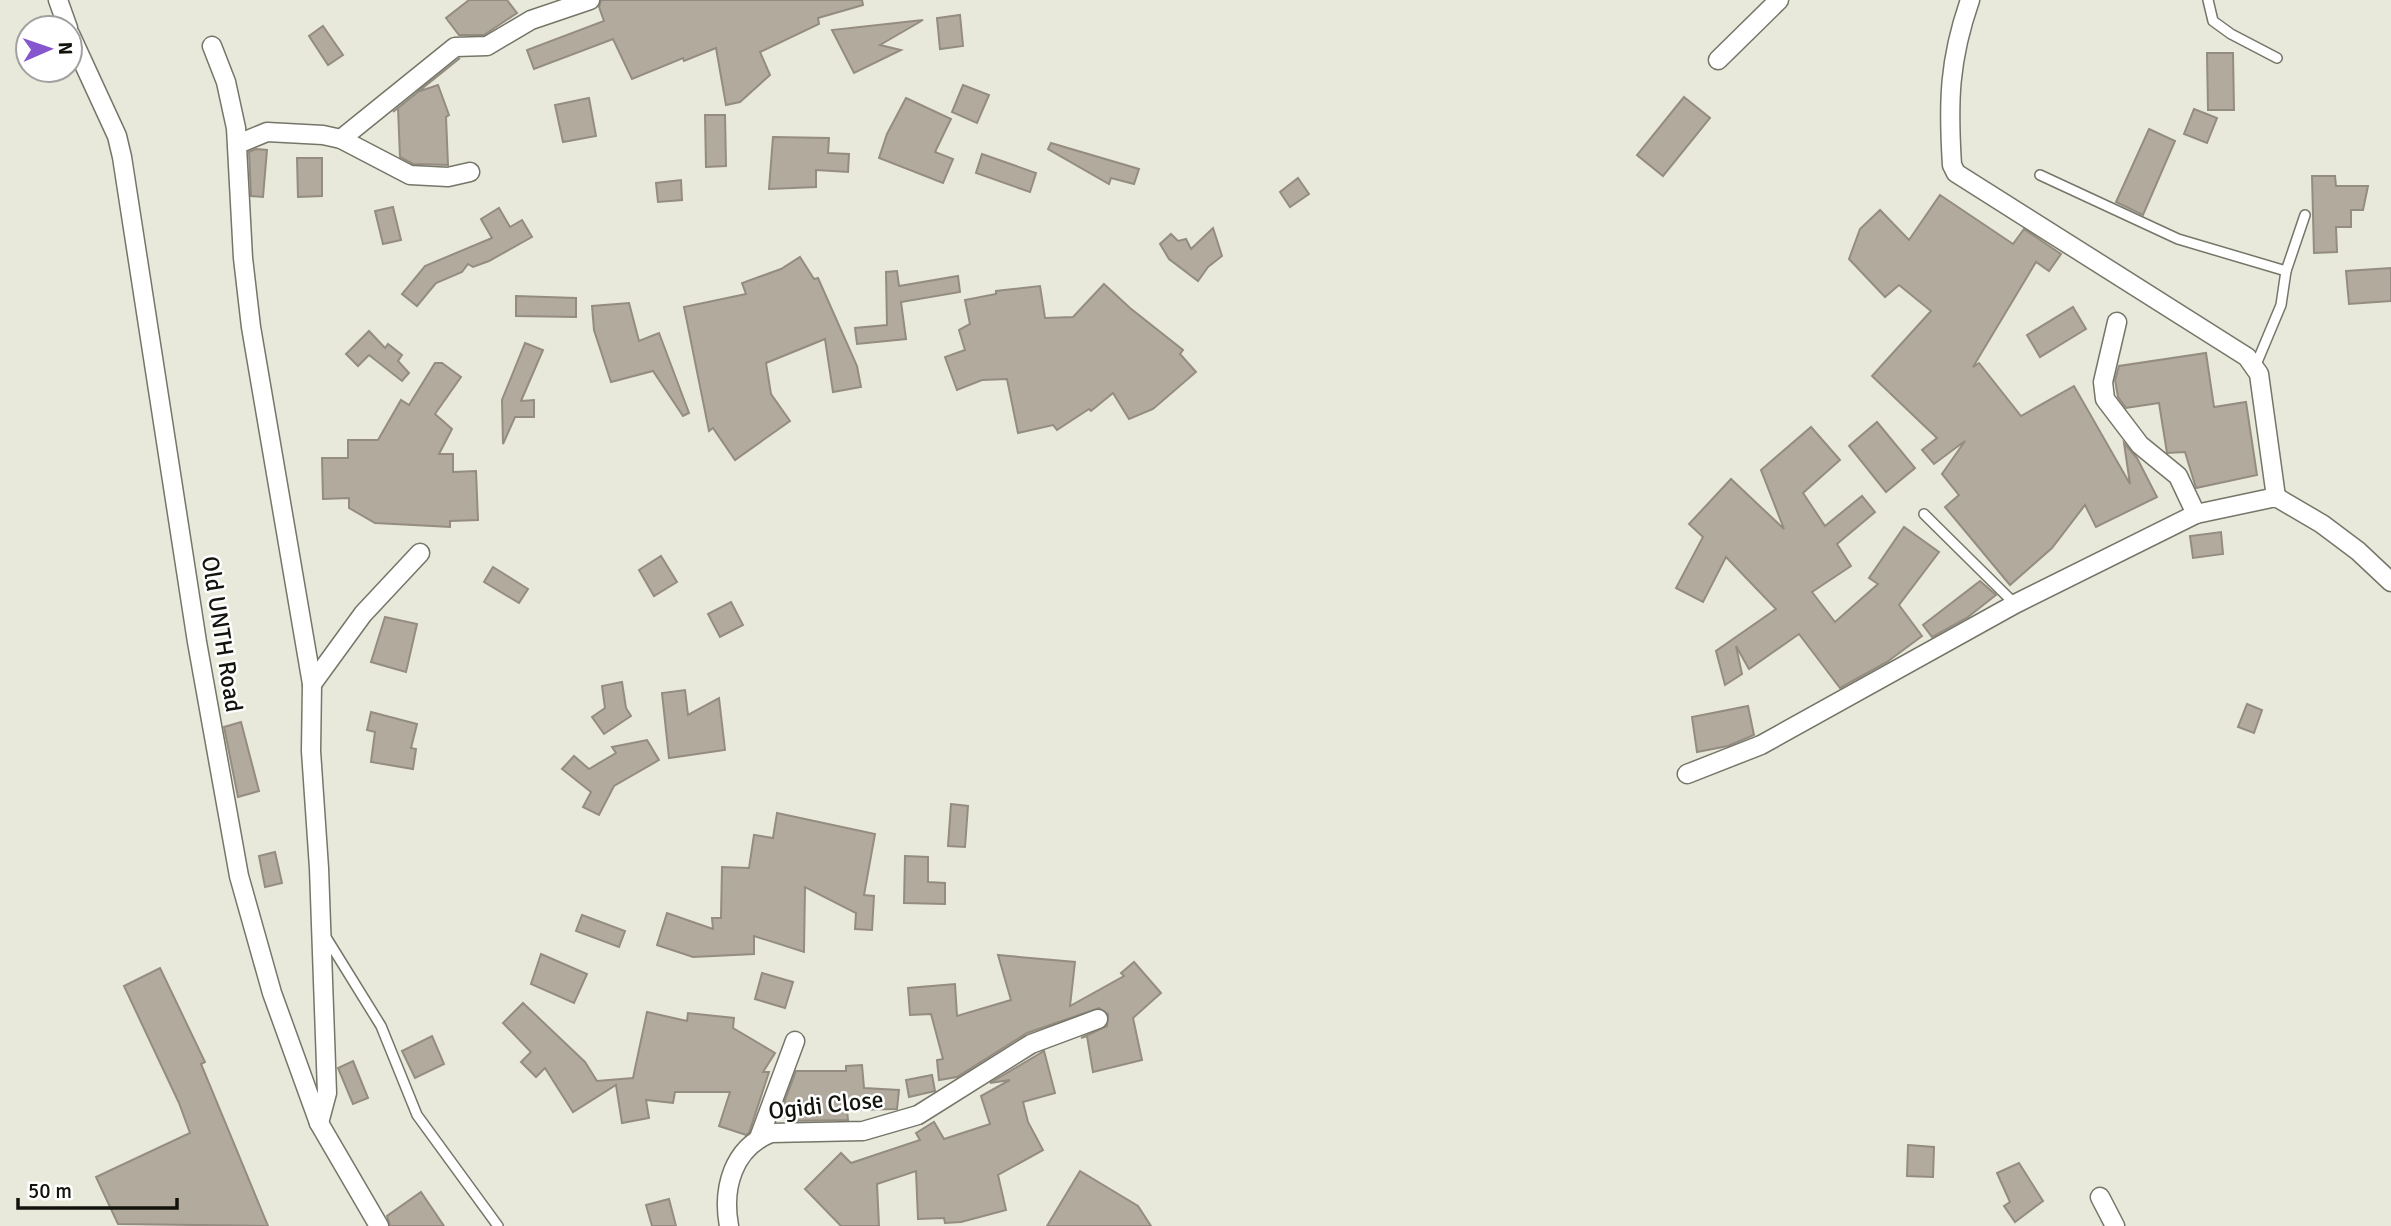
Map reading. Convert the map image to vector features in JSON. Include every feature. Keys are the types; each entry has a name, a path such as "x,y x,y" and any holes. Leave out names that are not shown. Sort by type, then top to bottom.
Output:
{"street":[{"path":"341,139 455,47 487,46 531,20 590,0"},
{"path":"1718,60 1779,0"},
{"path":"1970,0 1959,31 1950,75 1952,165 1956,173 2247,357 2259,374 2276,497"},
{"path":"212,46 226,82 238,144 243,258 251,327 312,684 311,751 319,868 327,1093 319,1123"},
{"name":"Old UNTH Road","path":"84,64 117,136 122,157 197,642 239,876 272,993 319,1123 379,1226"},
{"path":"238,144 267,132 311,134 341,139 410,175 448,177 470,172"},
{"path":"2118,323 2103,382 2105,399 2140,445 2178,476 2196,514"},
{"path":"1687,774 1761,746 2015,604 2196,514 2276,497 2322,524 2358,551 2391,582"},
{"path":"312,684 363,614 420,553"},
{"name":"Ogidi Close","path":"729,1226 727,1190 735,1166 758,1138 771,1133 863,1131 918,1115 1031,1044 1098,1019"},
{"path":"758,1138 795,1041"},
{"path":"2100,1197 2115,1226"}],"lane":[{"path":"2208,0 2213,21 2231,34 2277,58"},
{"path":"2040,175 2178,239 2286,271"},
{"path":"2255,367 2281,305 2286,271 2305,215"},
{"path":"1924,514 2015,604"},
{"path":"320,927 381,1026 417,1115 498,1226"}],"building":[{"path":"469,0 507,0 517,13 484,35 459,35 446,18"},
{"path":"601,0 862,0 863,5 818,18 819,24 760,52 770,75 740,102 726,105 716,48 632,79 613,39 534,69 527,50 604,21 599,7"},
{"path":"960,15 963,46 940,49 937,18"},
{"path":"923,20 880,45 901,50 854,73 832,30"},
{"path":"323,26 343,55 328,65 309,36"},
{"path":"2207,53 2233,53 2234,110 2208,110"},
{"path":"438,85 449,115 446,117 448,165 413,164 400,157 398,108 418,92"},
{"path":"963,85 989,95 977,123 952,112"},
{"path":"1684,97 1710,118 1663,176 1637,155"},
{"path":"589,98 596,136 563,142 555,105"},
{"path":"906,98 951,119 935,152 953,159 943,183 879,158 887,134"},
{"path":"2194,109 2217,118 2207,143 2184,134"},
{"path":"705,115 725,115 726,166 706,167"},
{"path":"2149,129 2175,141 2143,215 2116,202"},
{"path":"773,137 829,138 828,153 849,154 848,172 816,170 816,187 769,189"},
{"path":"1051,143 1139,169 1134,184 1111,178 1109,184 1048,149"},
{"path":"256,149 267,150 263,197 251,196 249,152"},
{"path":"982,154 1036,173 1030,192 976,173"},
{"path":"297,158 322,158 322,196 298,197"},
{"path":"2312,176 2335,176 2336,186 2368,186 2363,210 2351,210 2351,227 2336,227 2337,252 2314,253"},
{"path":"1298,178 1309,194 1290,207 1280,192"},
{"path":"681,180 682,200 658,202 656,183"},
{"path":"1940,195 2013,244 2024,229 2061,254 2049,271 2036,262 1973,367 1979,363 2021,416 2074,386 2130,484 2124,443 2137,458 2157,497 2096,527 2085,505 2052,548 2010,585 1945,507 1959,495 1942,474 1965,441 1934,464 1922,450 1937,438 1872,376 1931,311 1899,285 1885,297 1849,259 1860,229 1880,210 1909,240"},
{"path":"393,207 401,240 383,244 375,211"},
{"path":"499,208 510,227 522,220 532,237 489,261 473,267 468,264 462,272 436,283 417,306 402,294 425,266 492,238 481,219"},
{"path":"1213,228 1222,256 1208,267 1198,281 1169,259 1160,244 1171,234 1178,241 1186,239 1191,249"},
{"path":"800,257 814,279 818,278 857,366 861,387 833,392 825,339 766,363 771,394 790,421 735,460 713,428 709,431 684,307 746,294 742,283 781,269"},
{"path":"2391,268 2391,301 2349,304 2346,271"},
{"path":"897,271 899,286 958,276 960,292 901,302 906,339 857,344 855,328 887,325 886,272"},
{"path":"1104,284 1183,350 1180,354 1196,372 1153,409 1129,419 1113,393 1091,411 1089,409 1057,430 1053,425 1018,433 1007,379 982,380 957,390 945,357 965,350 959,330 970,324 965,300 996,294 996,291 1040,286 1045,318 1073,317"},
{"path":"516,296 576,298 576,317 516,316"},
{"path":"629,303 639,341 659,333 689,413 683,416 653,371 611,382 594,330 592,306"},
{"path":"2073,307 2086,329 2040,357 2027,335"},
{"path":"369,331 385,348 388,344 402,355 398,361 409,373 402,381 369,355 358,366 346,354"},
{"path":"525,343 543,350 521,401 534,400 534,417 515,417 503,444 502,400"},
{"path":"2206,353 2214,407 2246,402 2257,475 2196,488 2185,452 2167,453 2159,403 2126,408 2118,397 2115,380 2119,366"},
{"path":"435,363 442,363 461,377 435,414 452,429 439,454 453,454 453,472 476,471 478,520 450,521 450,527 375,523 349,508 349,498 323,499 322,458 348,458 348,440 378,440 401,400 409,405"},
{"path":"1877,422 1915,468 1886,492 1849,446"},
{"path":"1811,427 1840,460 1803,493 1825,526 1862,496 1875,512 1837,544 1851,566 1812,592 1835,622 1878,584 1869,578 1904,527 1939,552 1899,605 1922,636 1887,662 1840,688 1799,634 1749,669 1736,646 1742,674 1725,685 1716,651 1776,609 1726,557 1703,602 1676,588 1703,537 1689,524 1731,479 1784,529 1761,470"},
{"path":"2221,532 2223,554 2193,558 2190,536"},
{"path":"661,556 677,582 654,596 639,570"},
{"path":"493,567 528,589 519,603 484,582"},
{"path":"1980,581 1996,595 1968,617 1932,637 1923,625"},
{"path":"731,602 743,625 720,637 708,614"},
{"path":"385,617 417,624 406,672 371,662"},
{"path":"622,682 626,708 631,716 604,734 592,717 605,708 602,686"},
{"path":"685,690 688,715 719,698 725,750 669,758 662,693"},
{"path":"2247,704 2262,710 2254,733 2238,727"},
{"path":"1748,706 1754,735 1728,746 1697,752 1692,717"},
{"path":"371,712 417,724 411,748 416,749 413,769 371,762 375,732 367,730"},
{"path":"241,722 259,791 238,797 224,727"},
{"path":"647,740 659,760 614,786 599,815 583,807 591,792 562,769 574,756 589,769 616,753 612,747"},
{"path":"951,804 968,806 965,847 948,846"},
{"path":"777,813 875,834 864,895 874,896 872,930 855,929 856,913 805,887 804,952 754,936 754,954 693,957 657,945 667,913 713,929 712,918 721,918 722,867 749,868 754,835 773,838"},
{"path":"275,852 282,883 265,887 259,856"},
{"path":"905,856 928,857 928,882 945,883 945,904 904,903"},
{"path":"582,915 625,931 619,947 576,931"},
{"path":"541,954 587,974 574,1003 531,984"},
{"path":"998,955 1075,962 1070,1006 1124,976 1121,973 1134,962 1161,993 1133,1018 1142,1060 1093,1072 1087,1036 1081,1038 1107,1026 1108,1014 1099,1008 1027,1033 957,1077 939,1080 937,1060 943,1059 931,1014 910,1015 908,988 955,984 957,1016 1011,1000"},
{"path":"160,968 205,1062 201,1064 268,1226 118,1224 96,1177 190,1133 179,1103 124,986"},
{"path":"762,973 793,982 785,1008 755,999"},
{"path":"523,1003 585,1062 597,1081 633,1078 647,1012 687,1021 688,1013 734,1018 733,1028 775,1053 763,1072 769,1072 749,1133 746,1135 719,1126 730,1092 675,1092 673,1103 646,1100 649,1118 622,1123 616,1085 573,1112 545,1068 536,1077 521,1062 531,1052 503,1023"},
{"path":"432,1036 444,1064 415,1078 402,1051"},
{"path":"1044,1051 1055,1093 1023,1102 1028,1122 1043,1150 998,1175 1006,1210 961,1222 945,1223 944,1218 918,1219 916,1171 877,1184 879,1226 841,1226 805,1189 841,1153 851,1163 920,1140 916,1133 934,1122 944,1139 990,1124 981,1096 1010,1080 990,1083"},
{"path":"353,1061 368,1098 353,1104 338,1068"},
{"path":"862,1065 864,1088 899,1090 897,1109 847,1110 848,1120 786,1121 785,1100 796,1071 846,1071 846,1066"},
{"path":"932,1075 935,1091 909,1097 906,1080"},
{"path":"1908,1145 1934,1147 1933,1177 1907,1176"},
{"path":"2019,1163 2043,1201 2015,1222 2004,1206 2010,1202 1997,1173"},
{"path":"1080,1171 1138,1206 1151,1226 1047,1226"},
{"path":"421,1192 444,1226 390,1226 387,1216"},
{"path":"669,1199 676,1226 652,1226 646,1205"}]}
